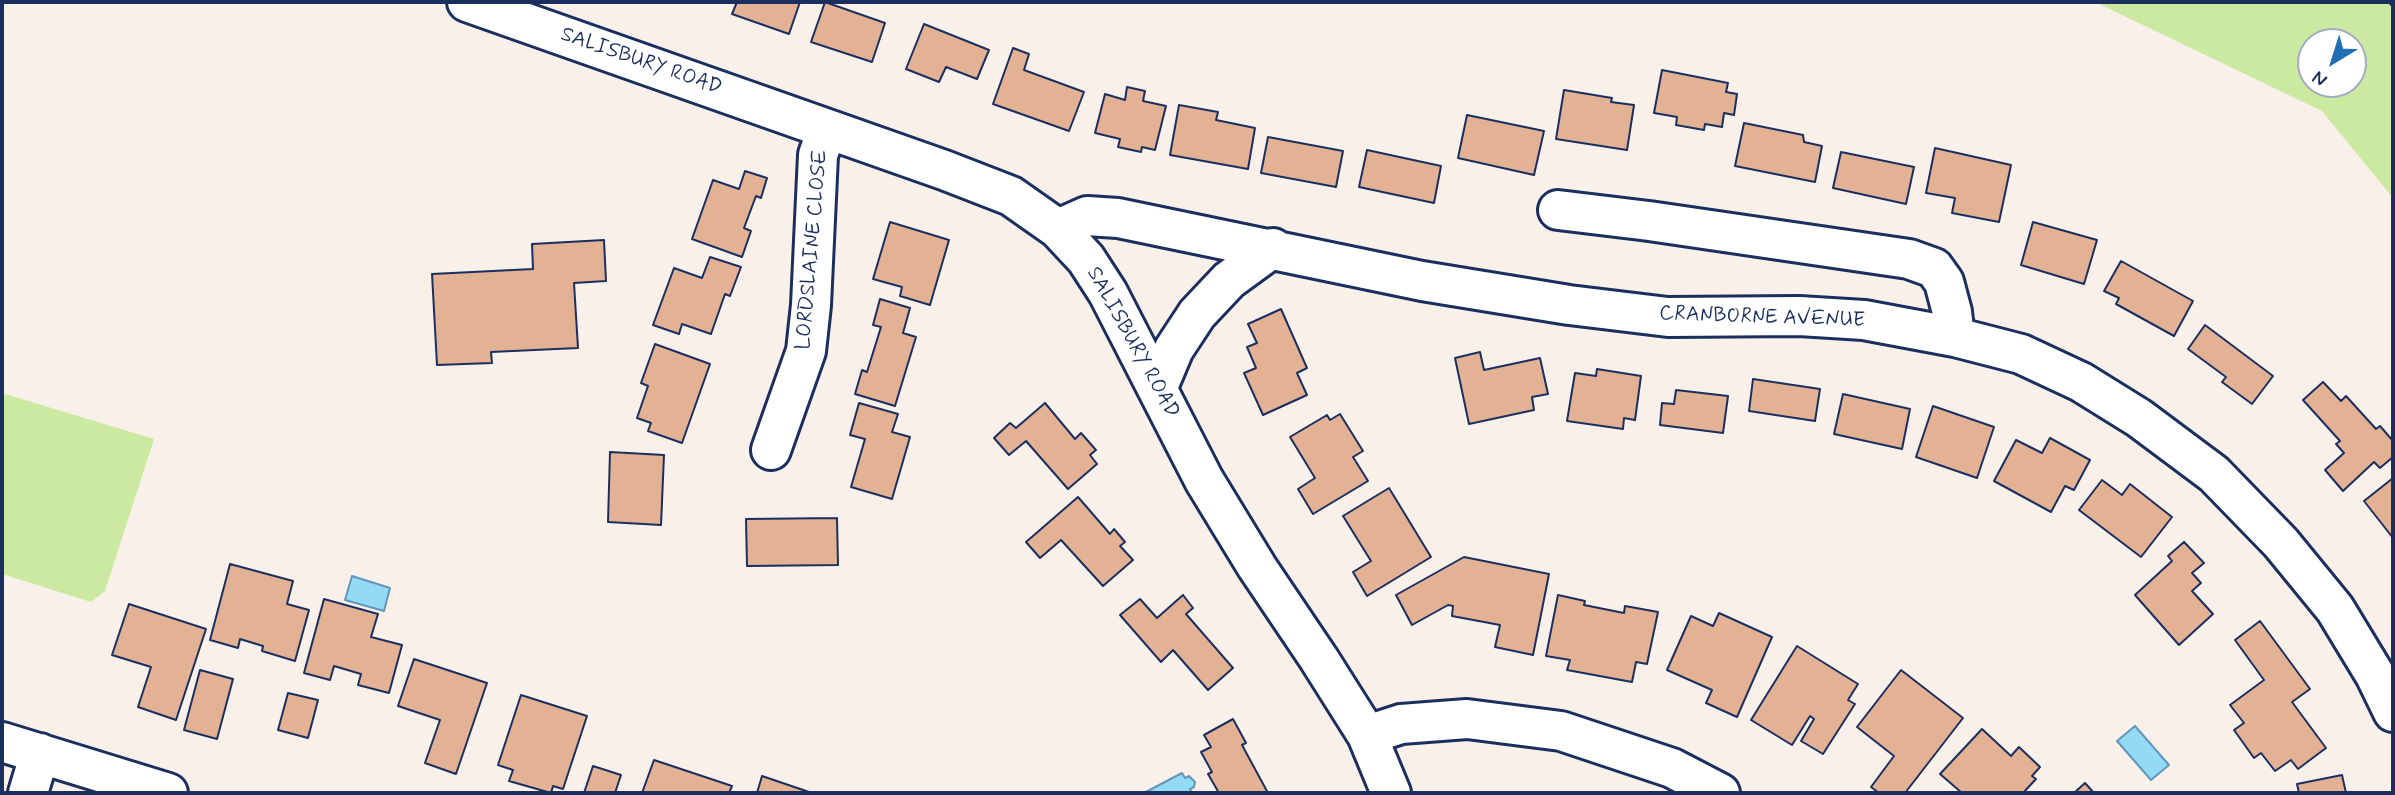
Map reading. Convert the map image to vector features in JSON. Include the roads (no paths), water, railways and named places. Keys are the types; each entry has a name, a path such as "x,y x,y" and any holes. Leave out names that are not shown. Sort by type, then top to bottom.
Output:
{"street":[{"name":"SALISBURY ROAD","path":"467,2 944,170 1010,196 1058,229 1086,259 1108,293 1204,480 1257,567 1367,735 1391,793"},
{"name":"LORDSLAINE CLOSE","path":"771,450 806,351 811,305 818,155 827,129"},
{"path":"1558,210 1909,259 1934,268 1944,282 1955,337"},
{"name":"CRANBORNE AVENUE","path":"1058,229 1087,216 1118,218 1422,281 1569,305 1668,317 1799,316 1864,320 1955,337 2021,354 2081,382 2139,418 2214,474 2281,543 2335,609 2375,674 2393,712"},
{"path":"1158,387 1174,349 1197,314 1229,280 1273,248"},
{"path":"1367,735 1401,724 1467,719 1561,731 1672,768 1720,793"},
{"path":"2,741 168,793"},
{"path":"28,793 40,753"}],"water":[{"path":"352,576 390,588 384,611 345,600"},
{"path":"2135,726 2169,765 2151,780 2117,741"},
{"path":"1182,773 1185,778 1189,776 1195,782 1190,789 1192,793 1144,793"}]}
